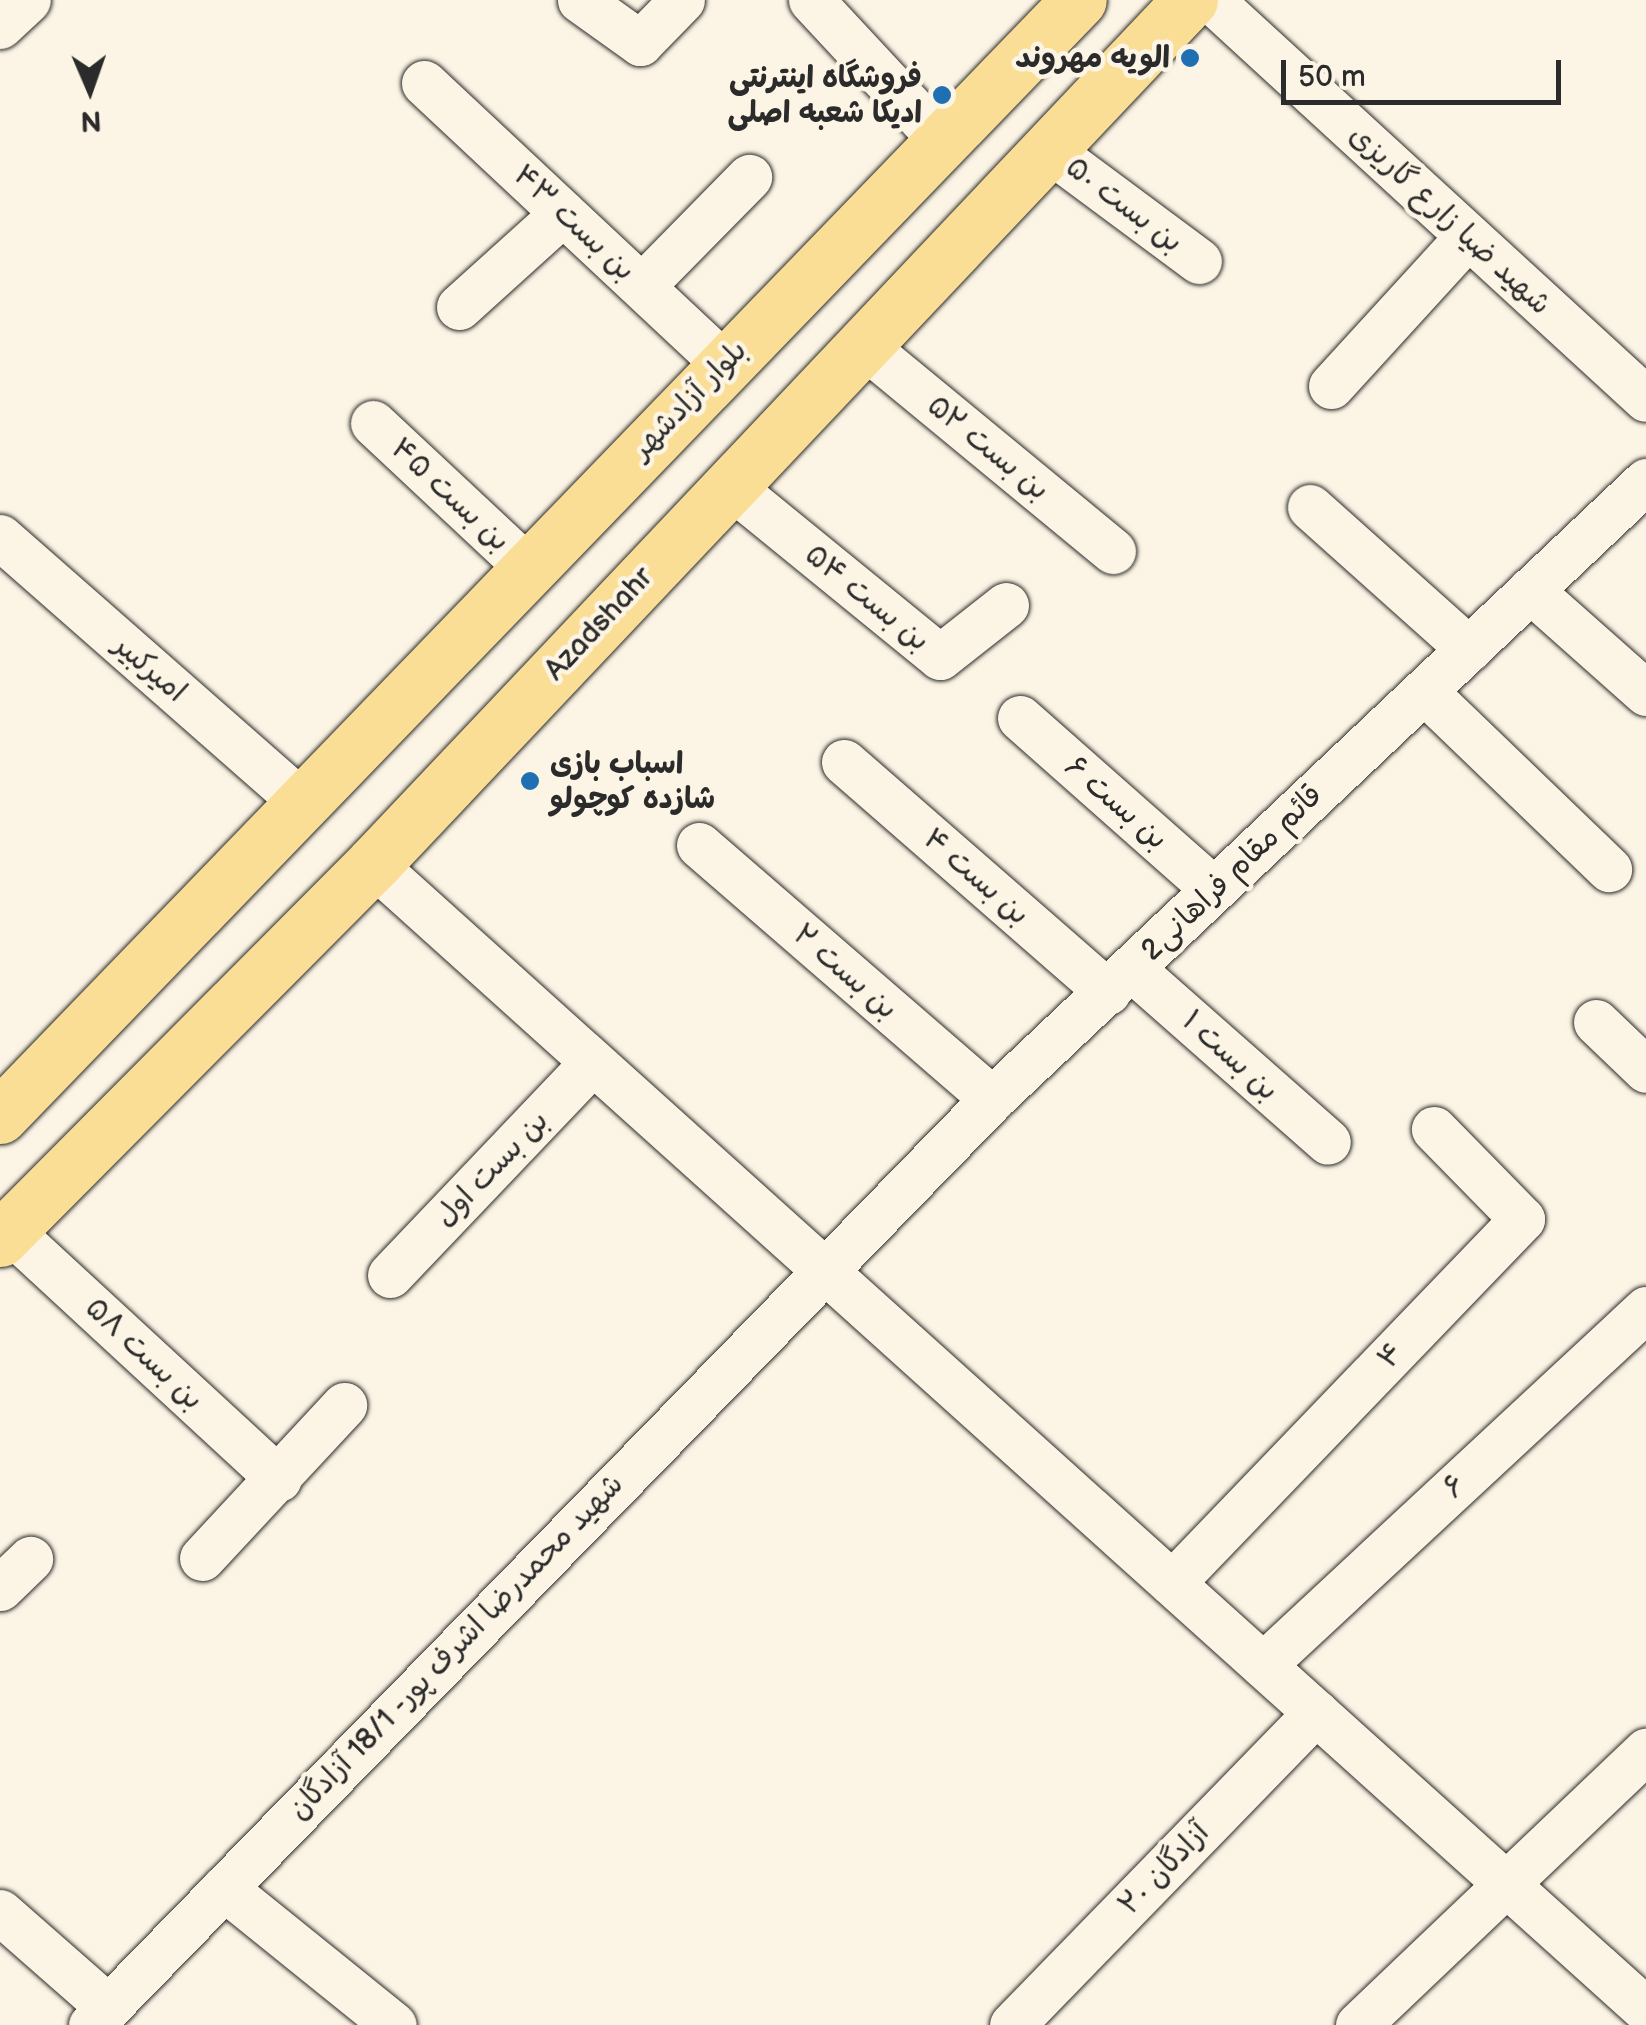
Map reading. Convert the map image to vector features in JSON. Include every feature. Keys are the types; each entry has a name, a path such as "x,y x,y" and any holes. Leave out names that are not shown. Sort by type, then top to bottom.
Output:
{"main road":[{"name":"بلوار آزادشهر","path":"300,800 1078,0"},
{"name":"Azadshahr","path":"4,1234 373,864 1190,0"},
{"path":"0,1116 300,800"}],"street":[{"path":"0,26 28,0"},
{"path":"580,0 640,43 682,0"},
{"path":"811,0 941,140"},
{"name":"شهید ضیا زارع گاریزی","path":"1211,0 1646,399"},
{"name":"بن بست ۴۳","path":"424,82 724,364"},
{"name":"بن بست ۵۰","path":"1048,149 1200,261"},
{"path":"642,286 750,176"},
{"path":"459,307 563,213"},
{"path":"1331,386 1468,236"},
{"name":"بن بست ۵۲","path":"863,345 1113,551"},
{"name":"بن بست ۴۵","path":"373,423 526,567"},
{"name":"2قائم مقام فراهانی","path":"822,1268 992,1099 1646,481"},
{"name":"بن بست ۵۴","path":"729,486 940,657 1006,605"},
{"path":"1310,507 1469,649"},
{"name":"امیرکبیر","path":"0,537 300,800"},
{"path":"1530,590 1646,694"},
{"path":"1424,690 1610,870"},
{"name":"بن بست ۶","path":"1020,718 1214,889"},
{"name":"بن بست ۴","path":"844,762 1120,980"},
{"name":"بن بست ۲","path":"699,846 992,1099"},
{"path":"373,864 1646,2010"},
{"name":"بن بست ۱","path":"1120,980 1328,1142"},
{"path":"1596,1022 1646,1070"},
{"name":"بن بست اول","path":"390,1276 593,1062"},
{"name":"۴","path":"1172,1583 1522,1218 1434,1129"},
{"name":"بن بست ۵۸","path":"4,1234 279,1479"},
{"name":"شهید محمدرضا اشرف پور- 18/1 آزادگان","path":"99,2016 822,1268"},
{"name":"۶","path":"1263,1665 1646,1308"},
{"path":"202,1558 344,1405"},
{"name":"۲۰ آزادگان","path":"1012,2025 1316,1712"},
{"path":"1358,2025 1504,1881 1646,1750"},
{"path":"224,1888 394,2025"},
{"path":"0,1912 99,2016"}],"place":[{"name":"الویه مهروند","path":"1190,58"},
{"name":"فروشگاه اینترنتی ادیکا شعبه اصلی","path":"942,95"},
{"name":"اسباب بازی شازده کوچولو","path":"530,781"}]}
